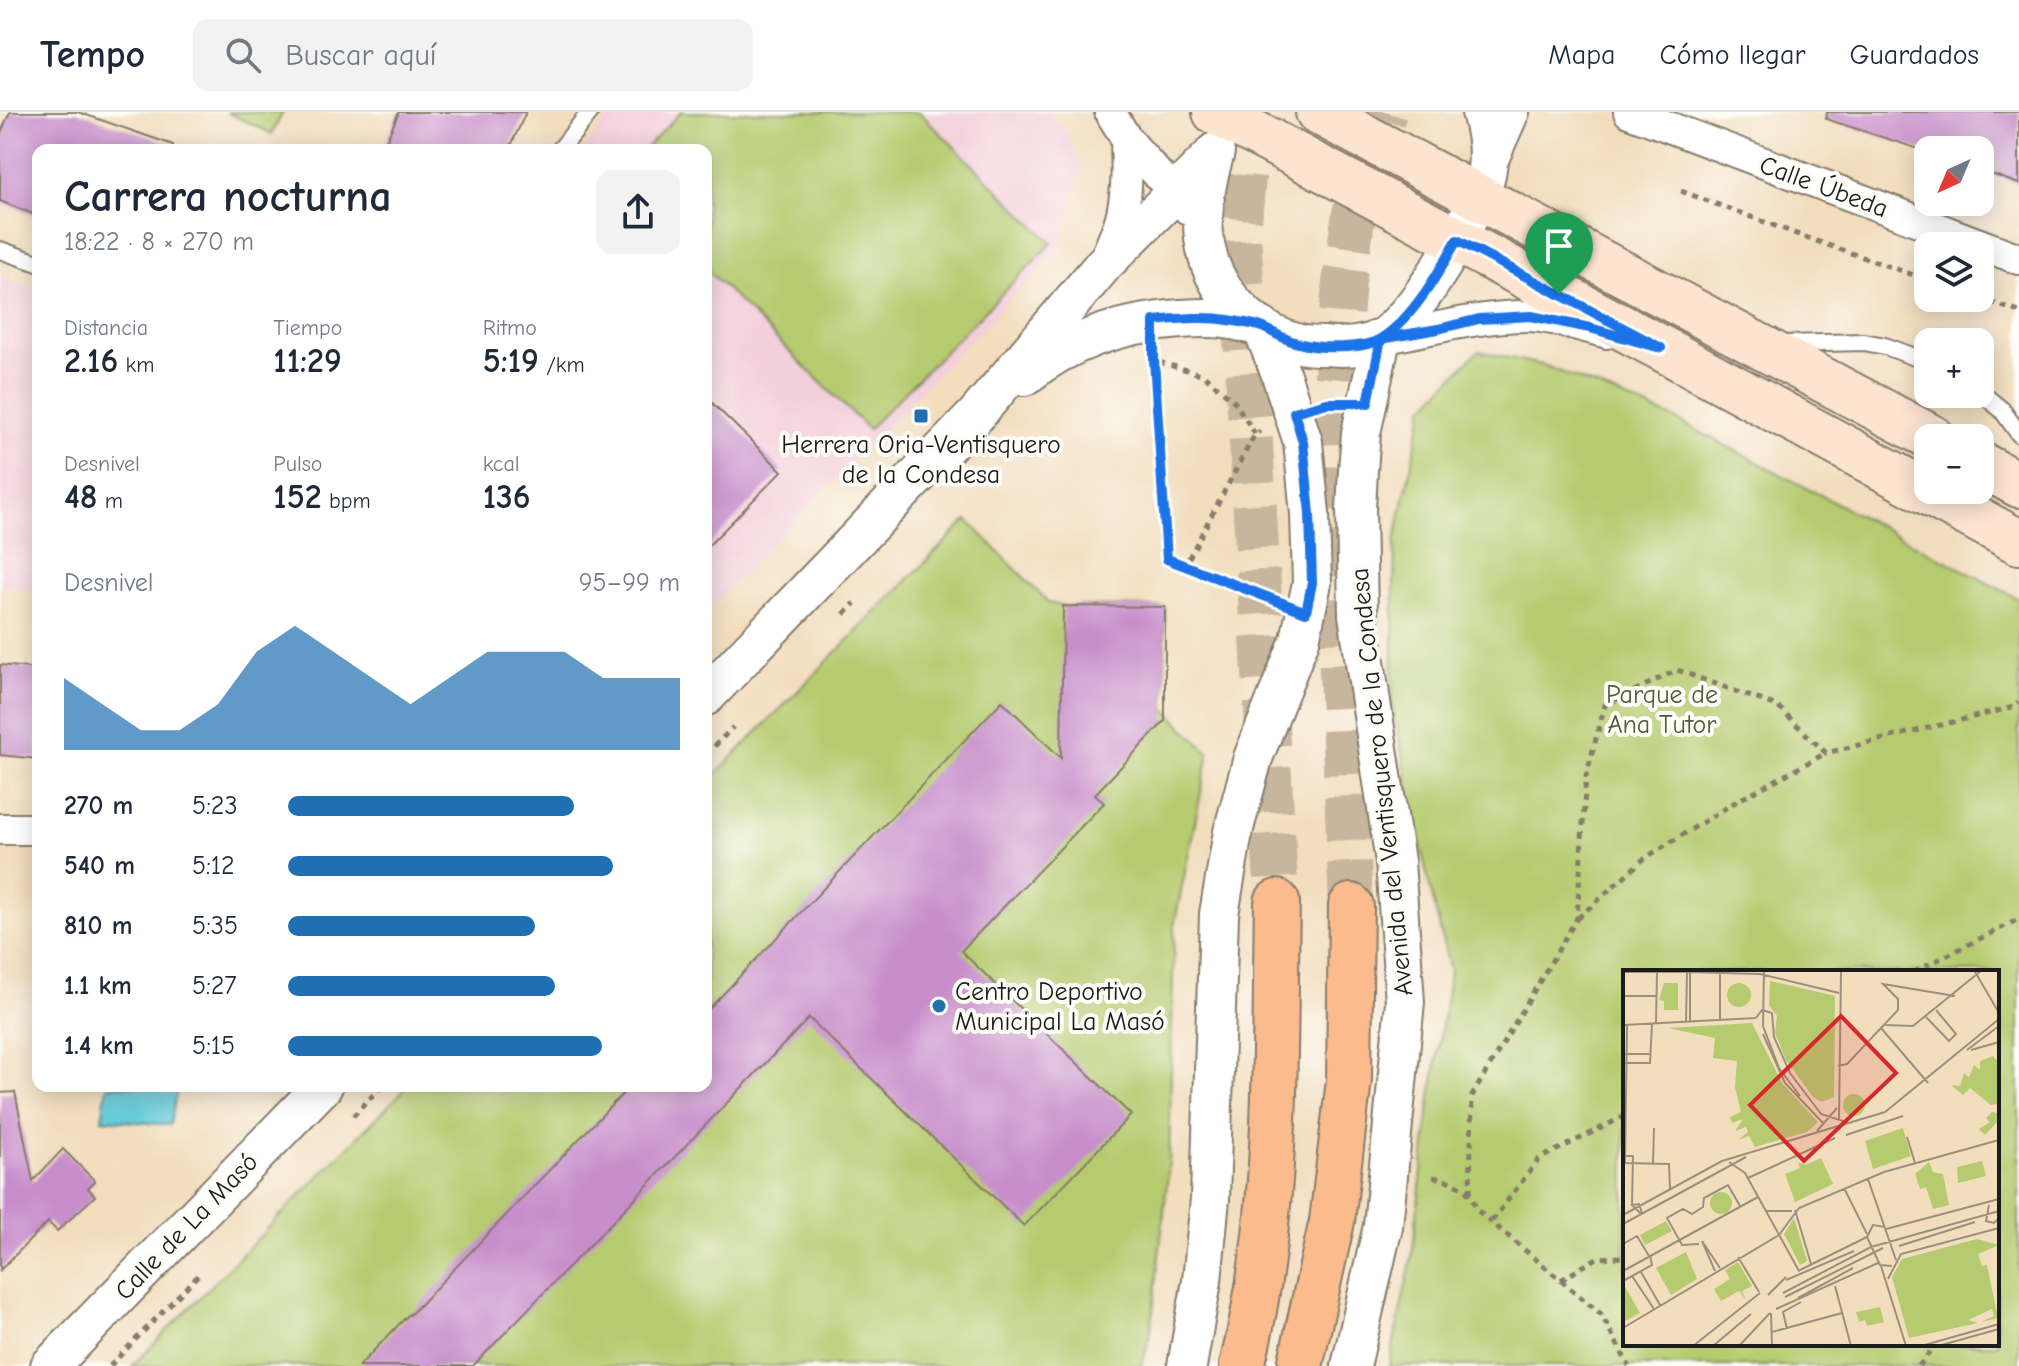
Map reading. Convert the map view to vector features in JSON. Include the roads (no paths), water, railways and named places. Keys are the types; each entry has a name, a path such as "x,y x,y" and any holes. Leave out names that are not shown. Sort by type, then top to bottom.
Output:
{"highway":[{"path":"1242,1366 1252,1323 1268,1212 1277,902"},
{"path":"1300,1366 1332,1221 1349,1080 1351,906"}],"main road":[{"path":"1318,112 1482,187 1755,344 1914,428"},
{"path":"1223,124 1457,240 2019,542"},
{"path":"1994,472 2019,485"}],"street":[{"path":"1110,112 1126,138 1203,225"},
{"path":"1481,112 1487,136 1482,187"},
{"path":"1381,339 1423,294 1457,240 1514,112"},
{"name":"Calle Úbeda","path":"1629,112 2019,259"},
{"path":"712,690 976,415 1104,264 1175,195 1223,124"},
{"path":"1223,124 1206,193 1203,225 1206,249 1222,287 1233,303 1278,336 1300,344 1357,345 1479,319 1531,316 1590,328 1661,348"},
{"path":"1104,264 1125,198 1126,138"},
{"path":"976,415 1037,367 1075,343 1110,330 1154,321 1224,319 1262,327"},
{"name":"Avenida del Ventisquero de la Condesa","path":"1187,1366 1202,1281 1210,1199 1219,914 1233,832 1253,758 1300,640 1312,583 1303,442 1262,327"},
{"name":"Avenida del Ventisquero de la Condesa","path":"1351,1366 1383,1226 1405,1002 1395,862 1358,615 1356,510 1359,457 1361,433 1381,339"},
{"path":"0,829 32,829"},
{"name":"Calle de La Masó","path":"50,1366 317,1092"}],"lane":[{"path":"565,144 590,112"},
{"path":"0,250 32,261"},
{"path":"1755,344 1864,342 1914,357"},
{"path":"1994,403 2019,434"}],"water":[{"path":"106,1092 177,1092 170,1125 102,1119"}],"tunnel":[{"path":"1263,112 1245,166 1239,231 1277,902"},
{"path":"1351,906 1331,435 1344,283 1354,213 1385,112"}],"place":[{"name":"Herrera Oria-Ventisquero de la Condesa","path":"921,416"},
{"name":"Centro Deportivo Municipal La Masó","path":"939,1006"}],"park label":[{"name":"Parque de Ana Tutor","path":"1662,709"}]}
